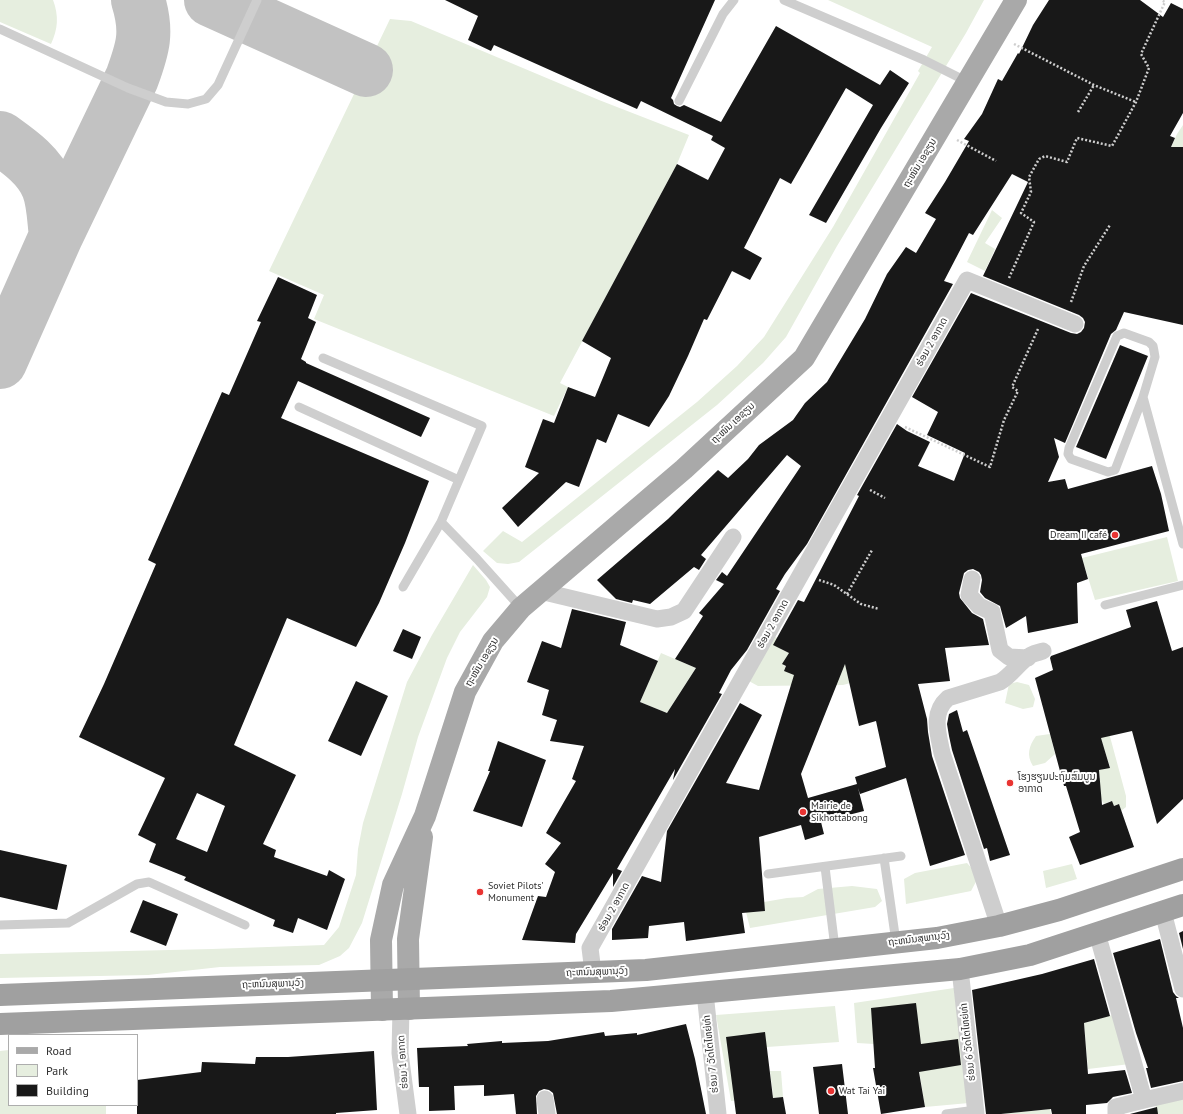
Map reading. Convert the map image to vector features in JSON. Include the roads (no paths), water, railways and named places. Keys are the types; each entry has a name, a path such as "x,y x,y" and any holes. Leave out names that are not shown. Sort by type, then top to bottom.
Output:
{"highway":[{"name":"ຖະຫນົນສຸພານຸວົງ","path":"0,995 646,970 834,948 937,938 999,926 1066,908 1183,869"},
{"path":"0,1024 612,1002 960,969 1030,954 1183,905"}],"main road":[{"name":"ຖະໜົນ ເອຊຽນ","path":"398,1009 382,980 381,940 393,885 425,816 464,692 493,642 521,608 684,469 804,358 1016,0"},
{"name":"ຖະໜົນ ເອຊຽນ","path":"398,1009 409,979 408,939 425,816"}],"street":[{"name":"ຮ່ອມ 2 ອາກາດ","path":"593,972 590,948 967,280 1070,322"},
{"path":"540,591 657,619 671,617 684,611 733,537"},
{"path":"972,579 970,595 979,606 992,612 1000,650 1009,656 1028,658"},
{"path":"999,926 942,753 936,724 942,703 948,698 1000,682 1008,678 1016,668 1028,658 1043,651"},
{"path":"1163,912 1183,988"},
{"path":"1097,933 1144,1100"},
{"name":"ຮ່ອມ 6 ວັດໄຕໄຫຍ່ທ່າ","path":"960,969 976,1112"},
{"name":"ຮ່ອມ 7 ວັດໄຕໄຫຍ່ທ່າ","path":"705,993 718,1114"},
{"name":"ຮ່ອມ 1 ອາກາດ","path":"398,1009 400,1053 408,1114"},
{"path":"1116,1114 1116,1107 1183,1091"}],"lane":[{"path":"0,29 128,88 166,102 188,104 206,99 218,85 257,0"},
{"path":"679,101 723,14 734,0"},
{"path":"784,0 924,60 968,82"},
{"path":"1143,397 1115,470 1108,472 1071,459 1068,454 1117,336 1124,333 1149,342 1153,346 1155,357 1143,397 1183,544"},
{"path":"323,358 482,426 441,522 403,587"},
{"path":"299,406 459,480"},
{"path":"441,522 521,608"},
{"path":"1105,605 1183,585"},
{"path":"768,874 901,856"},
{"path":"884,858 896,942"},
{"path":"825,867 834,948"},
{"path":"0,925 68,922 137,884 149,882 245,924"},
{"path":"946,1114 976,1112"}],"place":[{"name":"Dream II café","path":"1115,535"},
{"name":"ໂຮງຮຽນປະຖົມສົມບູນ ອາກາດ","path":"1010,783"},
{"name":"Mairie de Sikhottabong","path":"803,812"},
{"name":"Soviet Pilots' Monument","path":"480,892"},
{"name":"Wat Tai Yai","path":"831,1091"}]}
